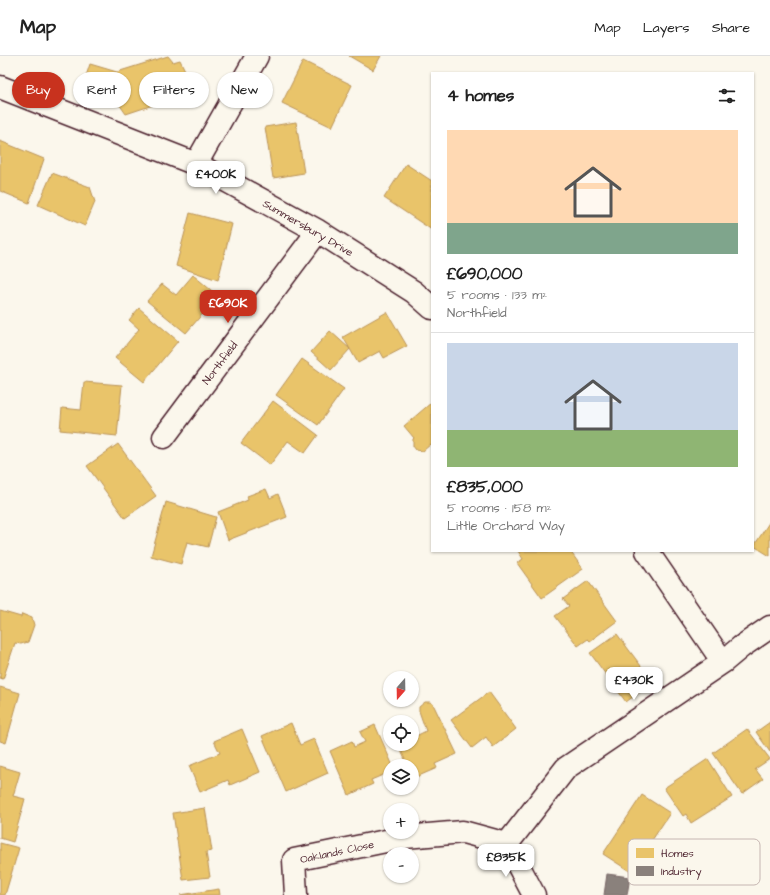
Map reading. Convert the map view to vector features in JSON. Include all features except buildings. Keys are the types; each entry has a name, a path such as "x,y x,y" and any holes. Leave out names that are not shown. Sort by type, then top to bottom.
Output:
{"street":[{"path":"196,164 257,56"},
{"name":"Summersbury Drive","path":"0,87 196,164 318,231 414,292 431,307"},
{"name":"Northfield","path":"164,437 318,231"},
{"path":"648,552 723,662"},
{"path":"534,895 507,844 566,768 723,662 741,647 770,627"},
{"name":"Oaklands Close","path":"296,895 294,860 406,837 463,832 507,844"}]}
